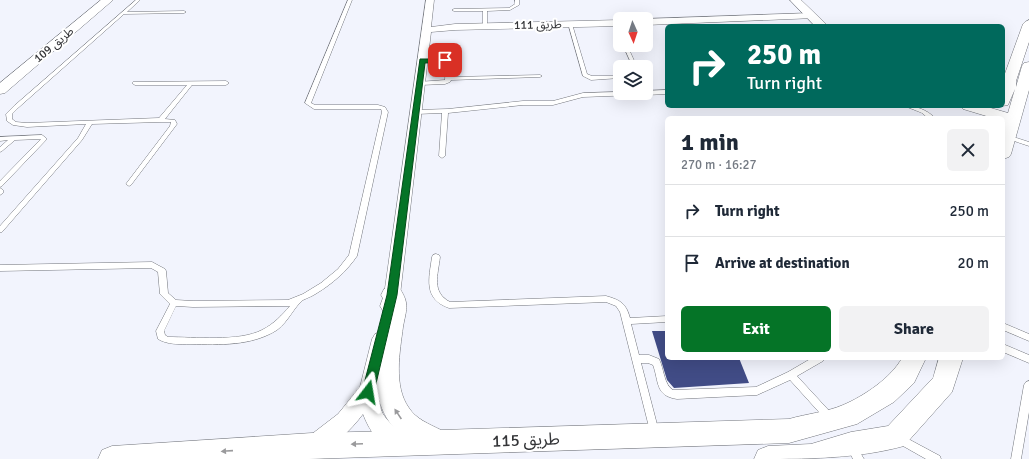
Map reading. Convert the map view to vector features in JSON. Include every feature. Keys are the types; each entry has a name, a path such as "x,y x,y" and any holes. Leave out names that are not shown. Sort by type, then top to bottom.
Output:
{"street":[{"name":"طريق 109","path":"0,80 96,0"},
{"name":"طريق 109","path":"0,90 108,0"},
{"path":"396,443 380,429 375,420 371,411 368,392 392,295 430,0"},
{"path":"795,0 817,21"},
{"path":"653,22 773,19 817,21"},
{"name":"طريق 111","path":"427,27 613,23"},
{"path":"1005,94 1009,89 1006,82 1029,24"},
{"path":"1005,146 1029,66"},
{"path":"962,108 972,116"},
{"path":"980,108 993,110 1012,119"},
{"path":"392,295 396,301 387,366 389,395 394,408 402,420 412,430 425,438 440,443"},
{"name":"طريق 115","path":"112,459 312,446 789,431 848,416 885,394 906,376 913,360"},
{"path":"768,459 811,457 855,452 895,436 942,384 950,360"},
{"path":"312,446 345,420 368,392"}],"lane":[{"path":"129,184 174,124 173,121 161,120 15,124 9,120 9,114 138,0"},
{"path":"0,268 152,265 162,271 164,294 174,303 276,304 299,300 309,295 342,269 353,256 385,112 383,108 378,106 314,108 308,103 350,0"},
{"path":"454,10 513,8 516,5 517,0"},
{"path":"485,10 485,26"},
{"path":"123,13 184,12"},
{"path":"570,24 585,75 591,78 613,77"},
{"path":"423,61 448,61 448,79"},
{"path":"420,83 445,82 448,79 540,76"},
{"path":"135,83 226,83"},
{"path":"161,120 191,83"},
{"path":"653,93 665,92"},
{"path":"416,112 558,102 583,95 613,94"},
{"path":"913,108 929,116"},
{"path":"442,156 445,111"},
{"path":"0,230 80,139 90,123"},
{"path":"0,139 42,137 44,139 0,184"},
{"path":"1007,137 1029,144"},
{"path":"0,150 12,138"},
{"path":"436,257 433,291 441,302 449,305 606,299 619,304 624,311 627,321 655,435"},
{"path":"174,303 160,331 161,337 167,340 233,340 261,335 274,327 299,300"},
{"path":"627,321 665,319"},
{"path":"1005,327 1029,338"},
{"path":"1005,349 1029,359"},
{"path":"637,359 649,359 656,362 664,389 673,395 750,392 768,387 817,360"},
{"path":"791,375 832,421"},
{"path":"1016,459 1029,385"},
{"path":"895,436 936,459"}],"building":[{"path":"652,331 665,331 665,360 740,360 749,383 674,388 667,380"}],"route":[{"path":"368,392 392,295 423,61 445,60"}]}
